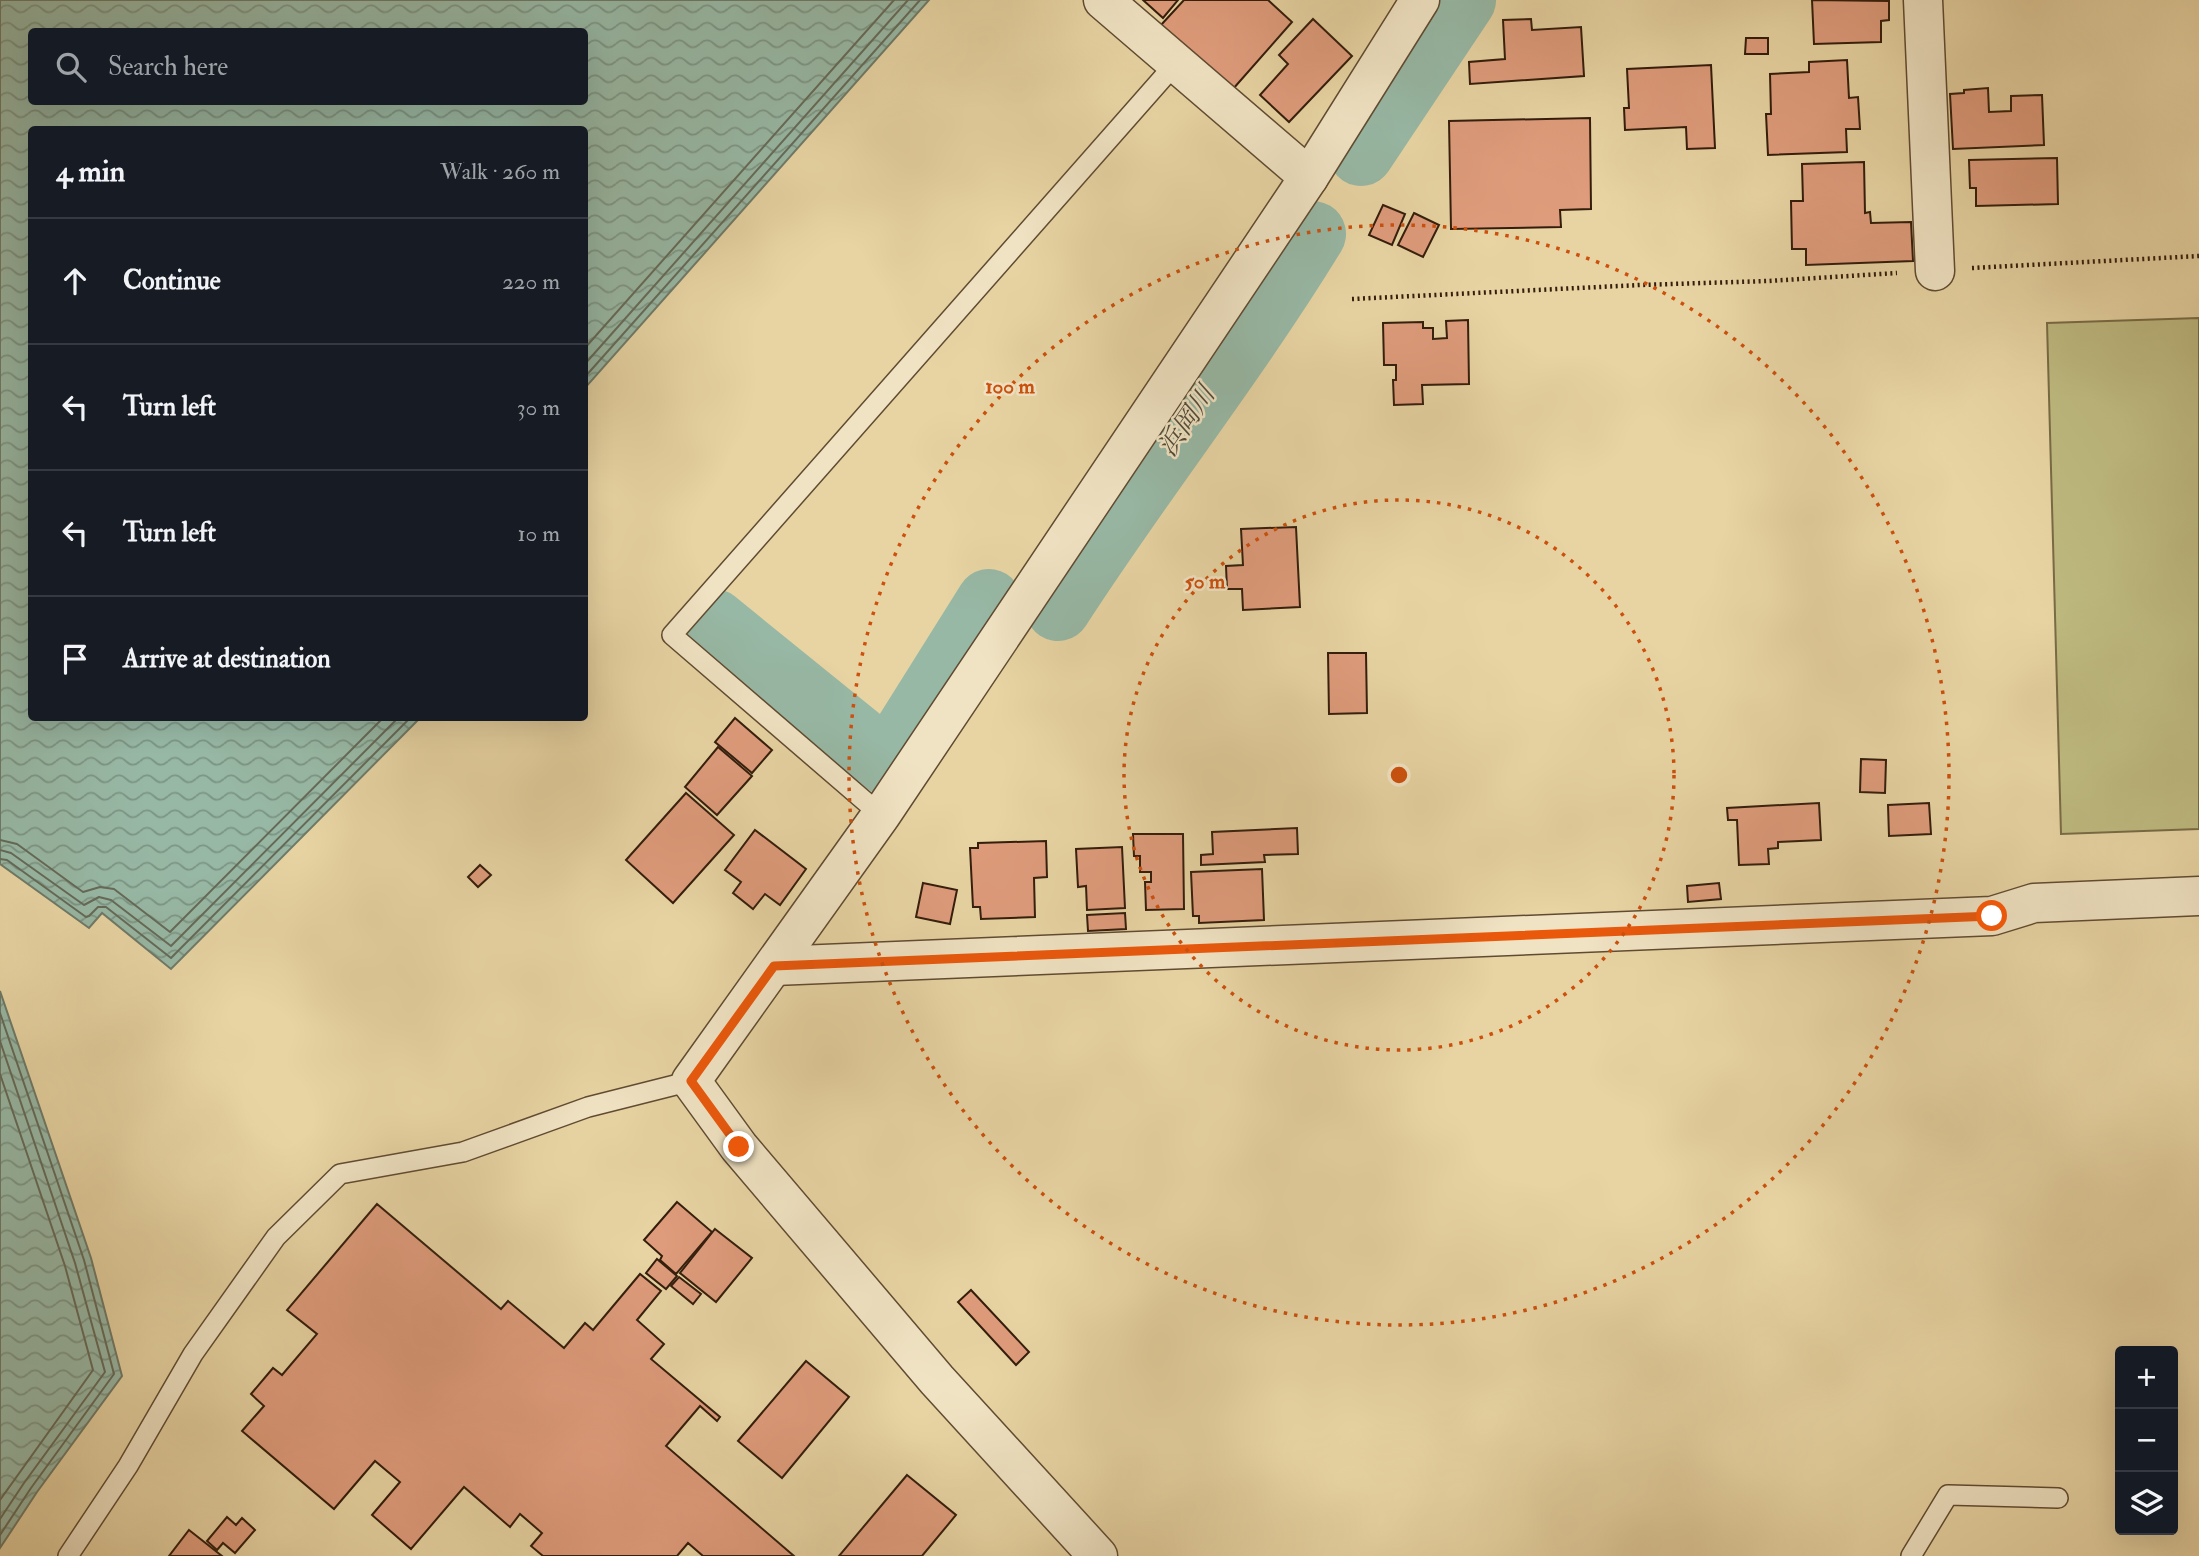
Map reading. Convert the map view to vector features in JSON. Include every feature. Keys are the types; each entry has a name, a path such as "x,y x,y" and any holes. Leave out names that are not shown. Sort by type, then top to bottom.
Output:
{"street":[{"path":"1103,0 1309,177"},
{"path":"1098,1556 937,1380 739,1147 691,1081 881,815 1309,177 1420,0"},
{"path":"1923,0 1935,271"},
{"path":"774,966 1992,916 2034,903 2199,896"}],"lane":[{"path":"881,815 672,635 1176,63"},
{"path":"68,1556 128,1466 193,1354 276,1237 340,1174 463,1153 588,1107 691,1081"},
{"path":"1910,1556 1948,1495 2058,1498"}],"path":[{"path":"1352,299 1768,281 2199,256"}],"shaded area":[{"path":"2199,318 2199,829 2061,834 2047,323"}],"water":[{"path":"0,0 929,0 588,385 588,126 28,126 28,721 417,721 171,969 102,913 89,928 0,864"},
{"path":"0,991 91,1258 122,1376 37,1492 0,1548"}],"building":[{"path":"1143,0 1178,0 1163,18"},
{"path":"1184,0 1268,0 1292,22 1233,89 1161,25"},
{"path":"1812,0 1889,1 1889,20 1881,21 1881,42 1814,44"},
{"path":"1313,19 1352,56 1289,122 1260,95 1288,64 1279,55"},
{"path":"1531,19 1532,30 1581,27 1584,76 1470,84 1469,62 1505,59 1503,20"},
{"path":"1746,38 1768,38 1768,54 1745,54"},
{"path":"1847,60 1849,98 1858,97 1860,129 1846,129 1847,152 1768,155 1766,114 1771,114 1770,74 1809,72 1809,62"},
{"path":"1711,65 1715,148 1687,149 1686,127 1625,130 1624,108 1629,108 1627,69"},
{"path":"1988,88 1989,112 2011,111 2011,96 2042,95 2044,145 1953,149 1950,94"},
{"path":"1590,118 1591,209 1560,210 1561,227 1451,229 1449,121"},
{"path":"2057,158 2058,204 1976,206 1976,188 1970,188 1969,160"},
{"path":"1864,162 1865,213 1870,212 1871,223 1911,222 1913,261 1806,265 1806,249 1792,249 1791,201 1803,201 1802,164"},
{"path":"1383,205 1405,214 1392,245 1369,235"},
{"path":"1414,213 1439,225 1423,257 1398,245"},
{"path":"1468,320 1469,384 1422,385 1423,404 1394,405 1393,380 1396,380 1396,365 1384,365 1383,323 1423,322 1423,328 1433,328 1433,339 1447,338 1446,321"},
{"path":"1296,527 1300,607 1243,610 1242,589 1227,589 1226,566 1243,565 1241,529"},
{"path":"1328,653 1366,653 1367,713 1329,714"},
{"path":"735,718 772,750 752,773 715,742"},
{"path":"718,747 752,776 717,815 685,787"},
{"path":"1861,759 1886,760 1885,793 1860,792"},
{"path":"686,793 734,835 673,903 626,860"},
{"path":"1819,803 1821,840 1778,842 1778,848 1768,849 1769,864 1739,865 1737,820 1728,820 1727,808"},
{"path":"1929,803 1931,834 1889,836 1888,805"},
{"path":"1297,828 1298,854 1264,855 1265,862 1201,865 1201,855 1213,854 1212,832"},
{"path":"755,830 806,869 780,905 765,894 753,909 733,893 741,882 725,870"},
{"path":"1133,834 1183,834 1184,909 1146,910 1145,882 1151,882 1151,872 1140,872 1140,856 1134,856"},
{"path":"1046,841 1047,877 1034,878 1035,917 981,919 980,907 973,907 970,848 978,848 978,843"},
{"path":"1122,847 1125,908 1087,910 1086,886 1078,887 1076,849"},
{"path":"480,865 491,875 478,887 468,877"},
{"path":"1262,869 1264,920 1199,923 1199,916 1193,916 1191,872"},
{"path":"923,883 957,890 950,924 916,917"},
{"path":"1719,883 1721,899 1688,902 1687,886"},
{"path":"1125,913 1126,929 1088,931 1087,915"},
{"path":"677,1202 712,1232 676,1274 660,1260 662,1256 644,1240"},
{"path":"377,1204 501,1309 508,1301 564,1348 585,1323 593,1330 640,1274 661,1291 637,1320 664,1344 651,1359 720,1417 717,1421 700,1406 666,1446 794,1556 703,1556 688,1543 677,1556 543,1556 531,1546 542,1533 520,1514 510,1527 464,1487 411,1549 372,1515 400,1482 375,1461 334,1509 242,1431 264,1406 251,1394 273,1368 282,1375 317,1334 287,1310"},
{"path":"715,1229 752,1258 716,1302 680,1273"},
{"path":"657,1259 677,1276 666,1289 646,1273"},
{"path":"679,1277 701,1294 693,1304 671,1286"},
{"path":"971,1290 1029,1352 1016,1365 958,1302"},
{"path":"806,1361 849,1397 782,1478 738,1441"},
{"path":"907,1475 956,1515 922,1556 839,1556"},
{"path":"227,1517 236,1525 242,1518 255,1530 235,1553 223,1543 217,1550 207,1541"},
{"path":"189,1530 222,1556 169,1556"}],"waterway":[{"name":"浜岡川","path":"1361,153 1463,0"},
{"name":"浜岡川","path":"1058,608 1251,329 1313,234"},
{"name":"浜岡川","path":"714,622 888,763 989,602"}],"route":[{"path":"739,1147 691,1081 774,966 1992,916"}]}
